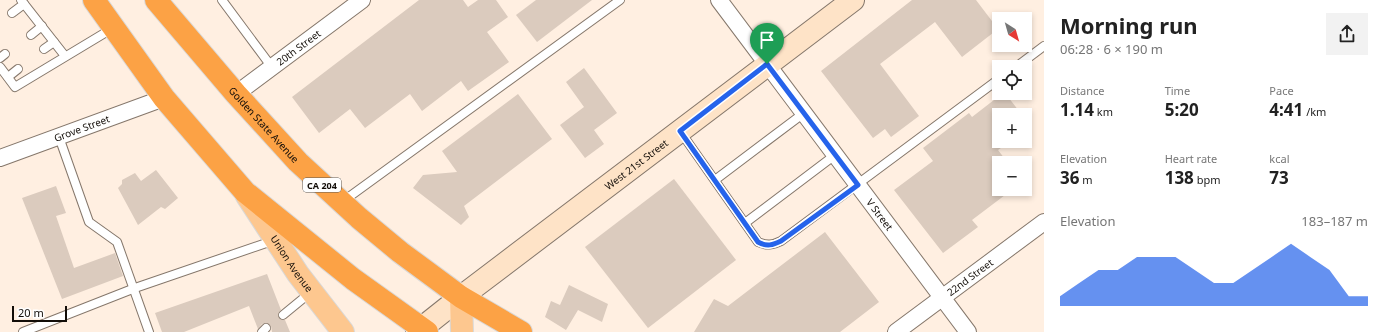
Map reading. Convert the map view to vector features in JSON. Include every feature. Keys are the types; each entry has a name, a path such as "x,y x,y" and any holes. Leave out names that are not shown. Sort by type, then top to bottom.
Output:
{"highway":[{"path":"94,0 164,98 245,192 348,275 421,331"},
{"name":"Golden State Avenue","path":"156,0 236,94 298,162 359,218 400,252 461,297 521,332"}],"main road":[{"name":"Union Avenue","path":"245,192 298,274 343,332"},
{"path":"461,297 462,332"}],"street":[{"name":"20th Street","path":"236,94 271,66 362,0"},
{"name":"V Street","path":"719,0 968,332"},
{"name":"West 21st Street","path":"421,331 461,297 853,0"},
{"name":"Grove Street","path":"0,158 164,98"},
{"name":"22nd Street","path":"896,332 1044,222"}],"lane":[{"path":"222,0 271,66"},
{"path":"342,202 620,0"},
{"path":"12,13 22,2 65,56"},
{"path":"31,35 42,26"},
{"path":"0,67 15,87 113,27"},
{"path":"44,49 54,42"},
{"path":"1025,60 1044,46"},
{"path":"8,77 18,69"},
{"path":"680,131 758,242 764,245 774,245 858,185 992,85"},
{"path":"715,180 804,113"},
{"path":"59,136 89,222 117,242 135,288 149,332"},
{"path":"745,223 835,155"},
{"path":"23,332 135,288 276,240"},
{"path":"283,316 312,292"}],"building":[{"path":"419,0 463,0 468,7 478,0 496,0 508,17 487,32 509,62 468,91 461,81 422,111 410,94 365,128 350,109 319,133 292,97"},
{"path":"536,0 592,0 537,42 516,15"},
{"path":"912,0 976,0 992,21 992,34 962,57 935,22 880,64 919,116 891,137 885,129 873,138 821,71"},
{"path":"584,68 617,113 594,130 604,144 585,158 560,125 584,107 566,82"},
{"path":"518,94 552,139 464,206 469,217 461,225 413,188 423,175 457,172 442,151"},
{"path":"994,100 1010,100 1017,108 992,108 992,148 1001,148 998,150 1003,156 992,156 992,196 1004,196 972,220 978,227 943,253 894,190 933,161 923,148 969,113 972,117"},
{"path":"156,170 178,198 165,209 161,207 138,225 118,188 122,184 122,180 135,173 141,181"},
{"path":"674,179 736,260 648,328 585,247"},
{"path":"56,186 66,213 56,216 74,268 115,253 123,276 62,299 22,198"},
{"path":"825,232 879,302 840,332 694,332 714,299 728,306"},
{"path":"267,274 281,310 278,313 278,316 281,320 285,320 290,332 272,332 271,326 267,323 262,324 258,329 249,306 184,332 162,332 155,313"},
{"path":"569,285 608,304 602,322 578,310 566,330 545,317 551,301 560,305"}],"route":[{"path":"767,64 858,185 774,245 764,245 758,242 680,131 767,64"}]}
